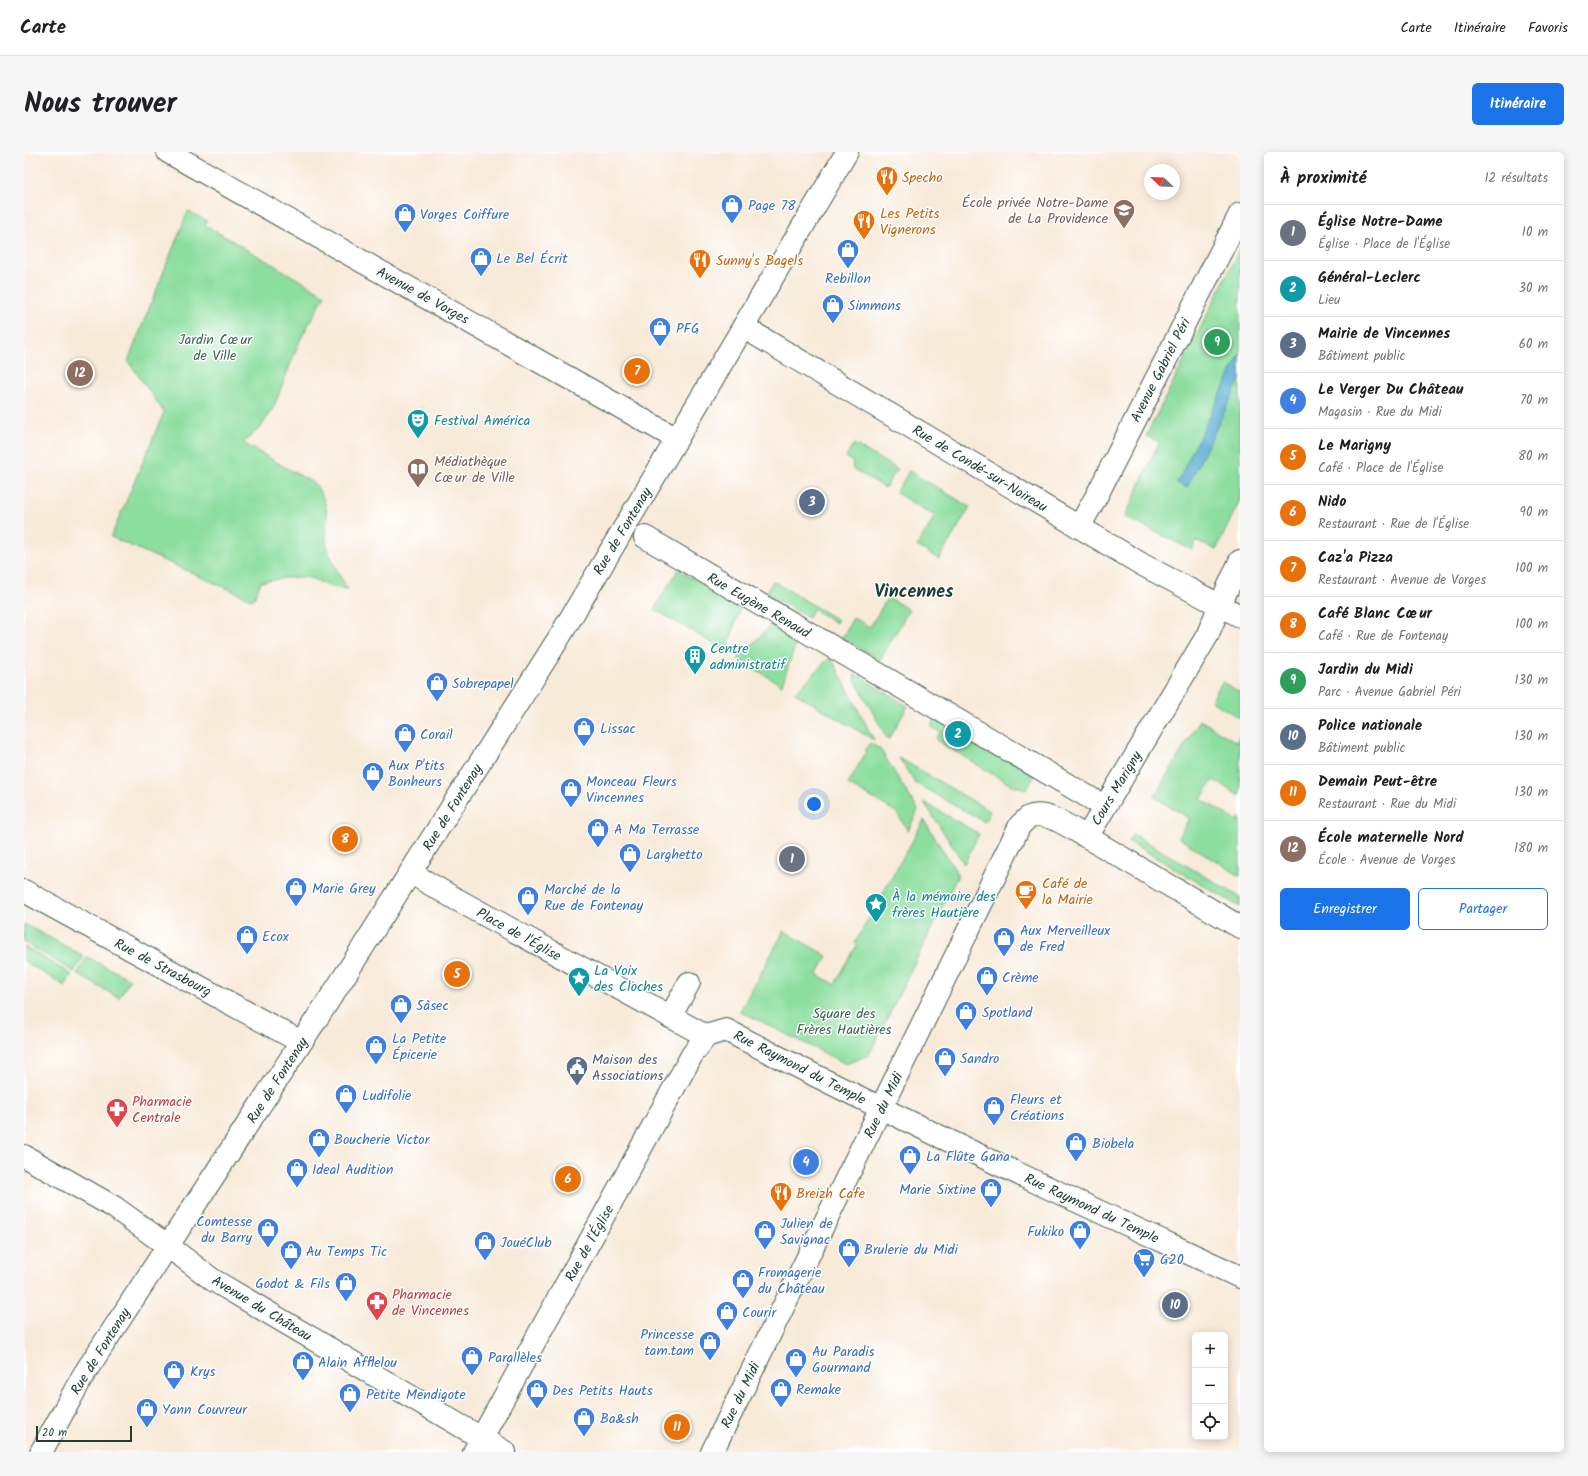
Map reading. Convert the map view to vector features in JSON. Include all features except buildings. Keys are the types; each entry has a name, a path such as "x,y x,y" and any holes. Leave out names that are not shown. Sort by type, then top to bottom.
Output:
{"street":[{"name":"Avenue de Vorges","path":"168,152 677,439"},
{"name":"Rue de Fontenay","path":"41,1452 84,1374 411,873 557,641 847,152"},
{"name":"Avenue Gabriel Péri","path":"1079,527 1096,497 1240,214"},
{"name":"Rue de Condé-sur-Noireau","path":"742,327 1079,527 1186,589 1220,605"},
{"name":"Rue Eugène Renaud","path":"645,538 1097,802"},
{"name":"Cours Marigny","path":"1240,561 1207,636 1087,837 1240,927"},
{"path":"1220,605 1240,616"},
{"name":"Rue du Midi","path":"712,1452 1020,826 1029,817 1041,814 1052,818 1087,837"},
{"name":"Place de l'Église","path":"411,873 706,1036"},
{"name":"Rue de Strasbourg","path":"24,891 301,1042"},
{"path":"670,1016 689,983"},
{"name":"Rue Raymond du Temple","path":"706,1036 726,1030 881,1108 1240,1277"},
{"name":"Rue de l'Église","path":"478,1445 692,1055 706,1036"},
{"name":"Avenue du Château","path":"24,1156 114,1207 213,1280 478,1445 505,1452"}],"green space":[{"name":"Jardin Cœur de Ville","path":"188,211 207,221 205,225 325,295 300,340 274,406 261,427 243,443 315,484 322,495 326,507 327,547 338,572 348,589 331,587 314,579 305,577 285,578 261,582 253,600 111,537 164,412 128,361"},
{"path":"1240,249 1240,500 1216,550 1196,541 1192,550 1125,517 1159,442 1146,436"},
{"path":"854,444 897,469 885,488 852,468 853,465 851,460 846,457"},
{"path":"909,471 970,507 939,559 917,546 935,516 896,493"},
{"path":"678,570 740,606 727,652 654,609"},
{"path":"773,581 838,620 836,623 813,609 808,618 766,593"},
{"path":"888,597 909,610 880,660 842,638 853,618 870,627"},
{"path":"772,624 797,640 782,685 738,659"},
{"path":"829,658 833,661 874,740 795,693"},
{"path":"855,674 908,706 888,740 854,678"},
{"path":"1222,682 1240,692 1240,718 1211,701"},
{"path":"936,718 1035,775 1027,789 1011,785 936,740 940,732 931,726"},
{"path":"1200,720 1236,742 1240,735 1240,796 1213,780 1201,799 1237,821 1240,817 1240,876 1179,838 1189,818 1154,797"},
{"path":"870,743 880,749 918,810 908,831 896,812 848,784 866,752 864,751"},
{"path":"899,758 990,811 985,822 915,783"},
{"path":"924,802 979,834 964,864"},
{"name":"Square des Frères Hautières","path":"924,820 958,875 869,1055 846,1064 740,1011 784,931 827,956 817,975 835,984 857,945 855,943"},
{"path":"1133,834 1240,897 1240,907 1128,841"},
{"path":"24,924 84,956 74,972 24,942"},
{"path":"24,946 72,975 65,986 24,961"},
{"path":"87,957 130,979 119,998 77,974"}],"water":[{"path":"1240,354 1240,380 1187,488 1177,483"}],"place":[{"name":"Specho","path":"887,196"},
{"name":"Page 78","path":"732,224"},
{"name":"École privée Notre-Dame de La Providence","path":"1124,230"},
{"name":"Vorges Coiffure","path":"405,234"},
{"name":"Les Petits Vignerons","path":"864,240"},
{"name":"Rebillon","path":"848,270"},
{"name":"Le Bel Écrit","path":"481,278"},
{"name":"Sunny's Bagels","path":"700,280"},
{"name":"Simmons","path":"833,324"},
{"name":"Jardin du Midi","path":"1217,342"},
{"name":"PFG","path":"660,348"},
{"name":"Caz'a Pizza","path":"637,371"},
{"name":"École maternelle Nord","path":"80,373"},
{"name":"Festival América","path":"418,440"},
{"name":"Médiathèque Cœur de Ville","path":"418,488"},
{"name":"Mairie de Vincennes","path":"812,502"},
{"name":"Centre administratif","path":"695,676"},
{"name":"Sobrepapel","path":"437,702"},
{"name":"Général-Leclerc","path":"958,734"},
{"name":"Lissac","path":"584,748"},
{"name":"Corail","path":"405,754"},
{"name":"Aux P'tits Bonheurs","path":"373,792"},
{"name":"Monceau Fleurs Vincennes","path":"571,808"},
{"name":"Café Blanc Cœur","path":"345,839"},
{"name":"A Ma Terrasse","path":"598,848"},
{"name":"Église Notre-Dame","path":"792,859"},
{"name":"Larghetto","path":"630,874"},
{"name":"Marie Grey","path":"296,908"},
{"name":"Café de la Mairie","path":"1026,910"},
{"name":"Marché de la Rue de Fontenay","path":"528,916"},
{"name":"À la mémoire des frères Hautière","path":"876,924"},
{"name":"Ecox","path":"247,956"},
{"name":"Aux Merveilleux de Fred","path":"1004,958"},
{"name":"Le Marigny","path":"457,974"},
{"name":"Crème","path":"987,996"},
{"name":"La Voix des Cloches","path":"579,998"},
{"name":"5àsec","path":"401,1024"},
{"name":"Spotland","path":"966,1032"},
{"name":"La Petite Épicerie","path":"376,1066"},
{"name":"Sandro","path":"945,1078"},
{"name":"Maison des Associations","path":"577,1086"},
{"name":"Ludifolie","path":"346,1114"},
{"name":"Fleurs et Créations","path":"994,1126"},
{"name":"Pharmacie Centrale","path":"117,1128"},
{"name":"Boucherie Victor","path":"319,1158"},
{"name":"Le Verger Du Château","path":"806,1162"},
{"name":"Biobela","path":"1076,1162"},
{"name":"La Flûte Gana","path":"910,1176"},
{"name":"Nido","path":"568,1179"},
{"name":"Ideal Audition","path":"297,1188"},
{"name":"Marie Sixtine","path":"991,1208"},
{"name":"Breizh Cafe","path":"781,1212"},
{"name":"Comtesse du Barry","path":"268,1248"},
{"name":"Julien de Savignac","path":"765,1250"},
{"name":"Fukiko","path":"1080,1250"},
{"name":"JouéClub","path":"485,1262"},
{"name":"Brulerie du Midi","path":"849,1268"},
{"name":"Au Temps Tic","path":"291,1270"},
{"name":"G20","path":"1144,1278"},
{"name":"Fromagerie du Château","path":"743,1300"},
{"name":"Godot & Fils","path":"346,1302"},
{"name":"Police nationale","path":"1175,1305"},
{"name":"Pharmacie de Vincennes","path":"377,1322"},
{"name":"Courir","path":"727,1332"},
{"name":"Princesse tam.tam","path":"710,1362"},
{"name":"Parallèles","path":"472,1376"},
{"name":"Au Paradis Gourmand","path":"796,1378"},
{"name":"Alain Afflelou","path":"303,1382"},
{"name":"Krys","path":"174,1390"},
{"name":"Remake","path":"781,1408"},
{"name":"Des Petits Hauts","path":"537,1410"},
{"name":"Petite Mendigote","path":"350,1414"},
{"name":"Demain Peut-être","path":"677,1427"},
{"name":"Yann Couvreur","path":"147,1428"},
{"name":"Ba&sh","path":"584,1438"}],"district":[{"name":"Vincennes","path":"914,591"}]}
